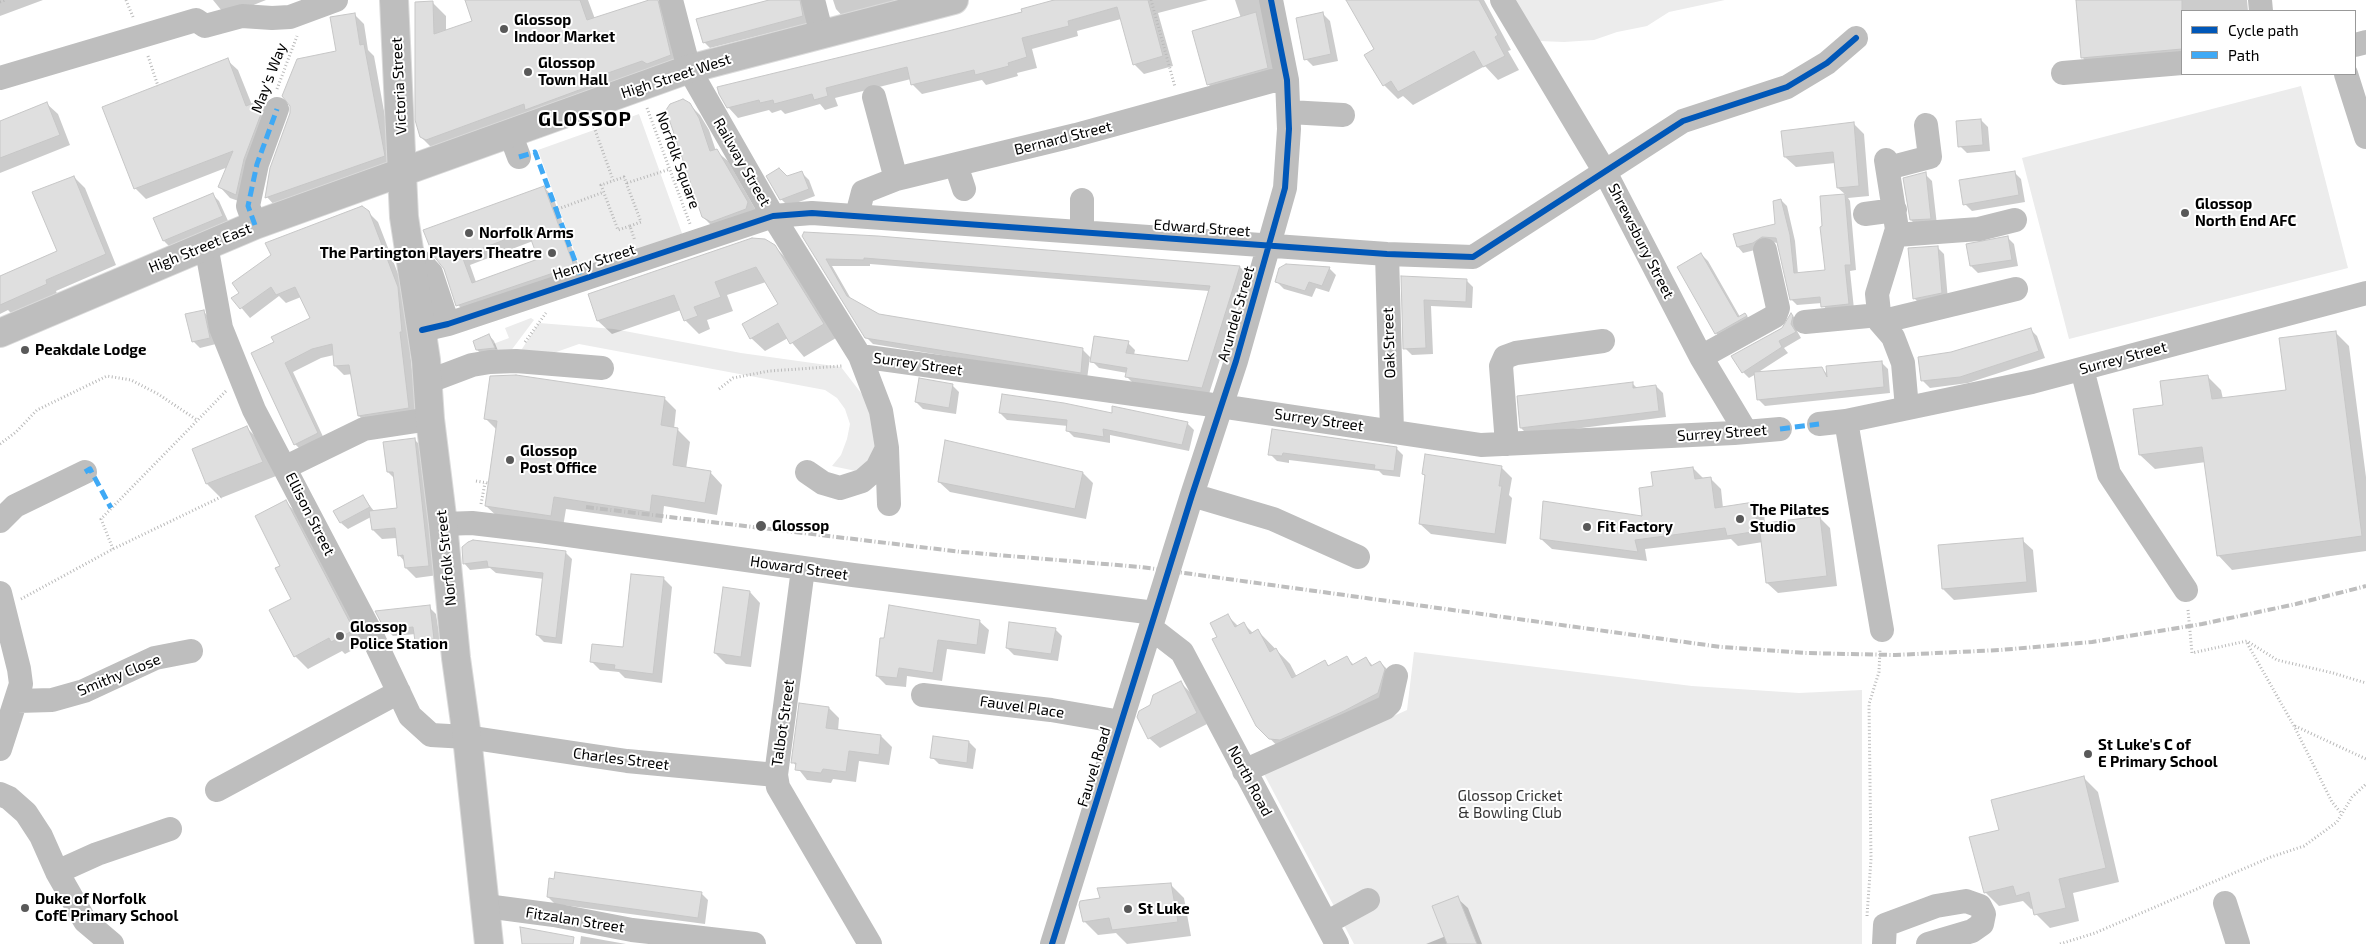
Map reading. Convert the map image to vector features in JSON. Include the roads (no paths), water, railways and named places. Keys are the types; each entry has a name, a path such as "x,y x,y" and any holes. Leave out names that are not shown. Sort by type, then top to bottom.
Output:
{"main road":[{"name":"Victoria Street","path":"394,0 403,172"},
{"name":"High Street West","path":"403,172 515,145 586,105 689,69 822,35 896,7 954,0"},
{"name":"High Street East","path":"0,333 255,225 403,172"},
{"name":"Norfolk Street","path":"403,172 404,216 422,330 456,658 467,737 489,944"}],"street":[{"path":"0,78 196,20 202,25 204,32 242,16 290,11 336,0"},
{"name":"Railway Street","path":"671,0 689,69 773,216 860,356 881,411 887,448 889,504"},
{"path":"813,0 822,35"},
{"name":"Arundel Street","path":"1155,613 1236,361 1285,188 1289,112 1287,80 1271,0"},
{"name":"Shrewsbury Street","path":"1502,0 1605,172 1701,357 1746,432"},
{"name":"Edward Street","path":"773,216 812,213 857,215 1269,246 1387,254 1473,257 1683,121 1787,87 1827,63 1856,38"},
{"path":"2063,74 2181,63"},
{"path":"2346,75 2363,126"},
{"name":"Bernard Street","path":"857,215 863,192 896,179 956,165 1272,81 1287,80"},
{"path":"874,96 896,179"},
{"path":"255,225 248,206 257,164 275,104"},
{"path":"1289,112 1342,115"},
{"path":"1907,408 1903,363 1892,337 1880,318 1877,294 1898,229 1887,164 1930,157 1926,124"},
{"path":"956,165 964,189"},
{"path":"1082,200 1082,232"},
{"path":"1865,214 1895,210"},
{"name":"Henry Street","path":"422,330 448,324 773,216"},
{"path":"1896,235 1979,229 2015,220"},
{"name":"Ellison Street","path":"206,245 221,328 254,410 286,467 410,716 431,734 467,737"},
{"path":"409,250 432,273 448,324"},
{"path":"1701,357 1777,326 1778,308 1765,250"},
{"name":"Oak Street","path":"1387,254 1392,431"},
{"path":"1805,322 1880,318 2016,290"},
{"name":"Surrey Street","path":"1819,424 1846,421 2082,369 2366,292"},
{"path":"1507,444 1500,366 1505,357 1516,353 1603,341"},
{"name":"Surrey Street","path":"860,356 1482,445 1746,432 1780,428"},
{"path":"427,382 472,365 516,361 602,368"},
{"path":"2082,369 2109,474 2186,590"},
{"path":"286,467 364,429 430,419"},
{"path":"1846,421 1882,630"},
{"path":"807,472 823,483 840,488 862,482 877,468 887,448"},
{"path":"0,521 15,506 86,472"},
{"path":"1192,495 1273,519 1358,556"},
{"name":"Howard Street","path":"443,524 472,523 540,531 803,569 1155,613"},
{"name":"Talbot Street","path":"803,569 783,648 776,775 778,787 870,944"},
{"path":"0,749 21,684 2,600"},
{"name":"Fauvel Road","path":"1052,944 1155,613"},
{"name":"North Road","path":"1155,613 1182,652 1337,944"},
{"name":"Smithy Close","path":"17,701 52,700 84,691 155,658 191,651"},
{"path":"1244,771 1385,708 1390,703 1396,676"},
{"path":"217,790 398,692"},
{"name":"Fauvel Place","path":"923,695 1051,710 1121,722"},
{"name":"Charles Street","path":"467,737 627,761 776,775"},
{"path":"0,794 9,798 26,813 41,836 57,872 85,921 112,944"},
{"path":"57,872 97,854 170,829"},
{"path":"1326,923 1368,900"},
{"path":"1884,944 1885,925 1936,906 1966,901 1980,906 1984,914 1982,924 1972,931 1928,944"},
{"path":"2224,903 2238,944"},
{"name":"Fitzalan Street","path":"486,906 554,915 632,930 754,944"}],"railway":[{"path":"586,507 962,552 1141,567 1721,647 1805,653 1895,655 2000,650 2092,642 2202,624 2296,604 2366,586"}],"place":[{"name":"Glossop Indoor Market","path":"504,29"},
{"name":"Glossop Town Hall","path":"528,72"},
{"name":"Glossop North End AFC","path":"2185,213"},
{"name":"Norfolk Arms","path":"469,233"},
{"name":"The Partington Players Theatre","path":"552,253"},
{"name":"Peakdale Lodge","path":"25,350"},
{"name":"Glossop Post Office","path":"510,460"},
{"name":"The Pilates Studio","path":"1740,519"},
{"name":"Glossop","path":"761,526"},
{"name":"Fit Factory","path":"1587,527"},
{"name":"Glossop Police Station","path":"340,636"},
{"name":"St Luke's C of E Primary School","path":"2088,754"},
{"name":"Duke of Norfolk CofE Primary School","path":"25,908"},
{"name":"St Luke","path":"1128,909"}],"district":[{"name":"GLOSSOP","path":"585,119"}],"park label":[{"name":"Glossop Cricket & Bowling Club","path":"1510,804"}]}
